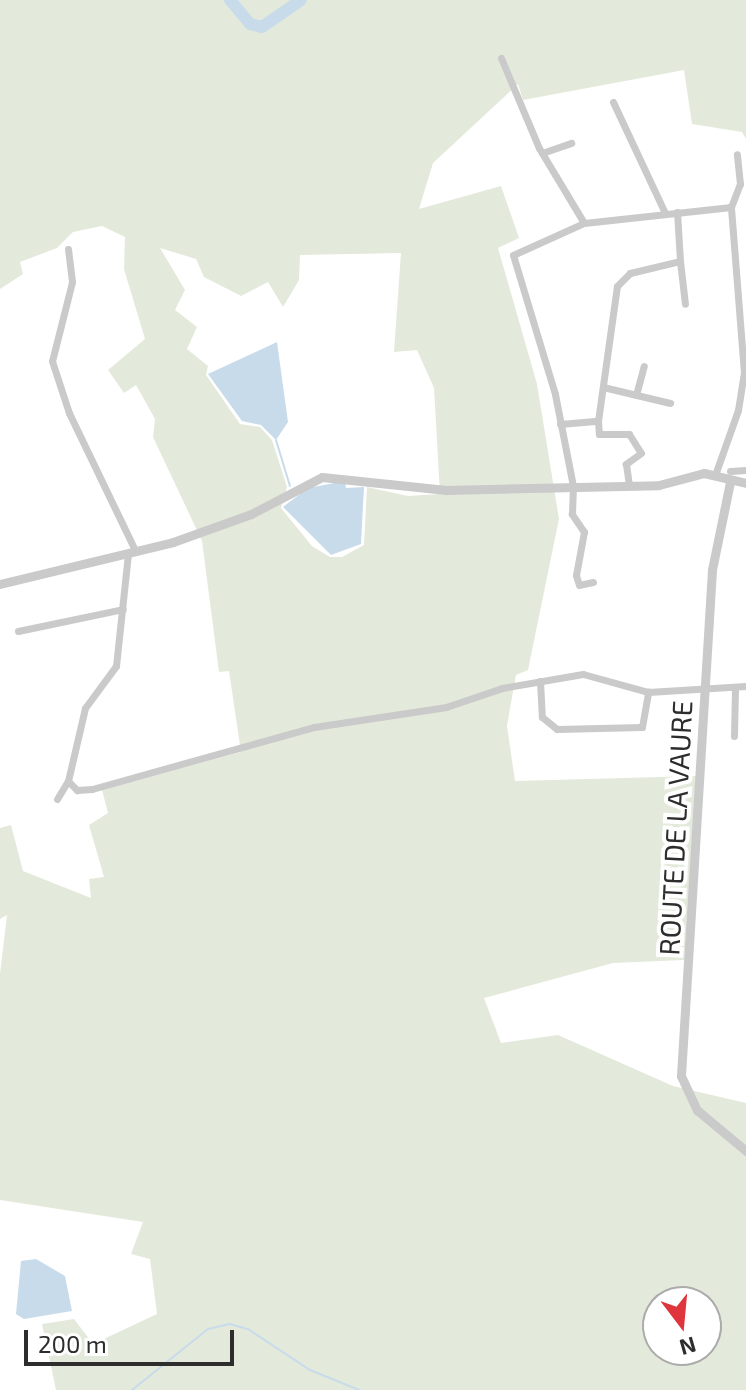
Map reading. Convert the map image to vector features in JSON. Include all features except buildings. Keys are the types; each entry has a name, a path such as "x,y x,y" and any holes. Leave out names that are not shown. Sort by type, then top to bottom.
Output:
{"street":[{"path":"501,58 542,153 584,223"},
{"path":"613,102 665,213"},
{"path":"542,153 571,143"},
{"path":"715,475 742,411 745,373 731,207 743,184 737,154"},
{"path":"593,582 579,585 576,575 584,532 572,514 573,486 551,375 513,255 584,223 731,207"},
{"path":"677,212 685,304"},
{"path":"68,249 72,282 52,361 69,413 132,553 116,666 85,708 68,781 57,799 314,727 446,707 502,688 540,681 591,674 629,690 648,692 746,686"},
{"path":"629,485 626,464 641,453 629,434 599,434 598,421 620,281 640,269 680,261"},
{"path":"636,395 644,366"},
{"path":"603,387 670,403"},
{"path":"560,424 598,421"},
{"path":"730,476 746,470"},
{"path":"0,584 132,553 251,514 322,477 360,478 417,489 629,485 715,475 730,476 746,483"},
{"name":"ROUTE DE LA VAURE","path":"730,476 713,556 681,1076 697,1110 746,1151"},
{"path":"18,631 123,609"},
{"path":"540,681 542,717 557,729 642,727 648,692"},
{"path":"734,736 735,688"},
{"path":"68,781 83,791"}],"green space":[{"path":"0,0 746,0 746,139 742,132 692,124 684,70 523,100 518,84 433,163 419,209 501,186 519,238 498,248 537,384 559,519 528,670 516,675 507,726 515,781 696,776 684,960 613,963 484,998 501,1043 558,1035 673,1086 746,1103 746,1390 56,1390 42,1324 74,1319 93,1344 157,1314 150,1259 131,1254 143,1222 0,1200 0,974 7,915 0,919 0,828 11,825 23,871 91,898 89,879 104,877 89,825 108,813 102,790 241,752 229,671 219,672 202,541 153,437 155,419 136,385 124,393 108,370 145,339 124,269 125,237 102,226 73,232 57,248 20,262 23,274 0,289","holes":["160,248 196,259 204,277 241,296 268,282 283,307 299,280 300,255 401,253 394,352 417,350 434,388 440,494 408,496 367,487 364,545 342,557 330,557 312,546 281,508 287,487 272,440 260,427 240,424 206,375 208,366 187,349 197,327 175,310 185,290"]}],"water":[{"path":"277,342 288,422 276,440 261,425 242,421 208,374"},
{"path":"345,481 346,488 364,487 361,544 331,555 283,507 308,488"},
{"path":"36,1259 65,1276 72,1311 24,1319 16,1314 21,1261"}],"waterway":[{"path":"230,0 250,24 262,27 301,0"},
{"path":"276,440 290,486"},
{"path":"132,1390 208,1329 230,1324 248,1329 310,1370 359,1390"}]}
